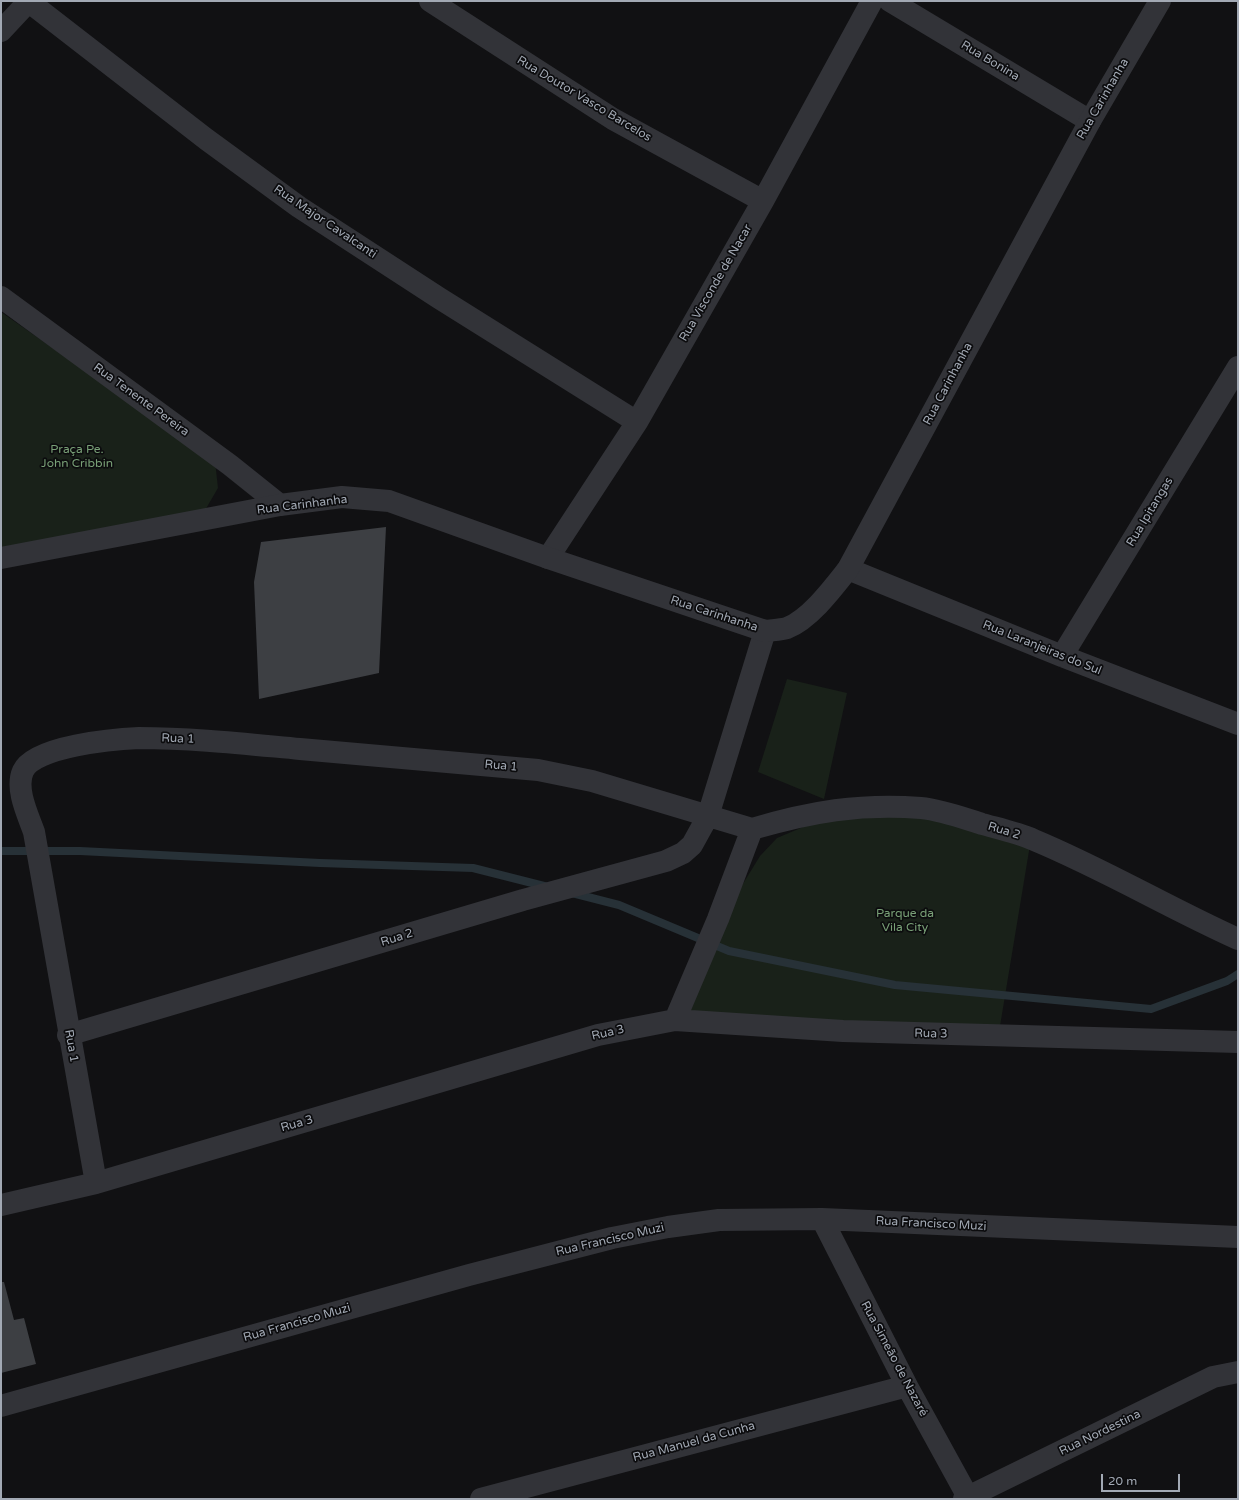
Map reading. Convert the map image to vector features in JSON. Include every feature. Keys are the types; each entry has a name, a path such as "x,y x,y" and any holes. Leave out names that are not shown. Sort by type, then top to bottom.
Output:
{"street":[{"path":"1,31 28,1"},
{"name":"Rua Major Cavalcanti","path":"28,1 206,139 299,207 446,302 637,422"},
{"name":"Rua Doutor Vasco Barcelos","path":"430,1 613,119 763,201"},
{"name":"Rua Visconde de Nacar","path":"548,558 637,422 763,201 872,1"},
{"name":"Rua Bonina","path":"890,1 1090,121"},
{"name":"Rua Carinhanha","path":"1,558 280,505 342,497 390,501 548,558 766,632 787,628 811,611 829,593 848,569 1090,121 1160,1"},
{"name":"Rua Tenente Pereira","path":"1,297 230,465 280,505"},
{"name":"Rua Ipitangas","path":"1062,656 1238,367"},
{"name":"Rua Laranjeiras do Sul","path":"848,569 1062,656 1238,724"},
{"name":"Rua 2","path":"68,1035 523,900 666,861 683,853 692,845 708,816 766,632"},
{"name":"Rua 1","path":"96,1183 68,1035 34,832 20,784 23,770 33,760 64,748 103,741 139,738 202,740 538,770 592,781 752,829"},
{"name":"Rua 2","path":"752,829 795,816 841,808 884,806 936,811 1033,840 1100,870 1238,940"},
{"path":"675,1020 702,953 718,919 752,829"},
{"name":"Rua 3","path":"1,1205 96,1183 598,1035 675,1020 843,1031 1238,1042"},
{"name":"Rua Francisco Muzi","path":"1,1406 462,1277 612,1238 668,1227 719,1220 822,1219 1238,1237"},
{"name":"Rua Simeão de Nazaré","path":"822,1219 966,1498"},
{"name":"Rua Nordestina","path":"966,1498 1213,1377 1238,1372"},
{"name":"Rua Manuel da Cunha","path":"481,1499 907,1386"}],"green space":[{"name":"Praça Pe. John Cribbin","path":"1,312 215,461 218,488 204,512 1,548"},
{"path":"787,679 847,693 824,799 758,772"},
{"name":"Parque da Vila City","path":"908,813 1030,845 1000,1026 842,1025 684,1012 741,887 760,856 777,838 815,822"}],"building":[{"path":"386,527 379,673 259,699 254,582 261,542"},
{"path":"1,1282 4,1282 14,1320 24,1318 36,1364 1,1373"}],"waterway":[{"path":"1,851 80,851 320,863 473,868 548,887"},
{"path":"572,893 619,905 729,951 895,985 1151,1009 1227,981 1238,974"}]}
